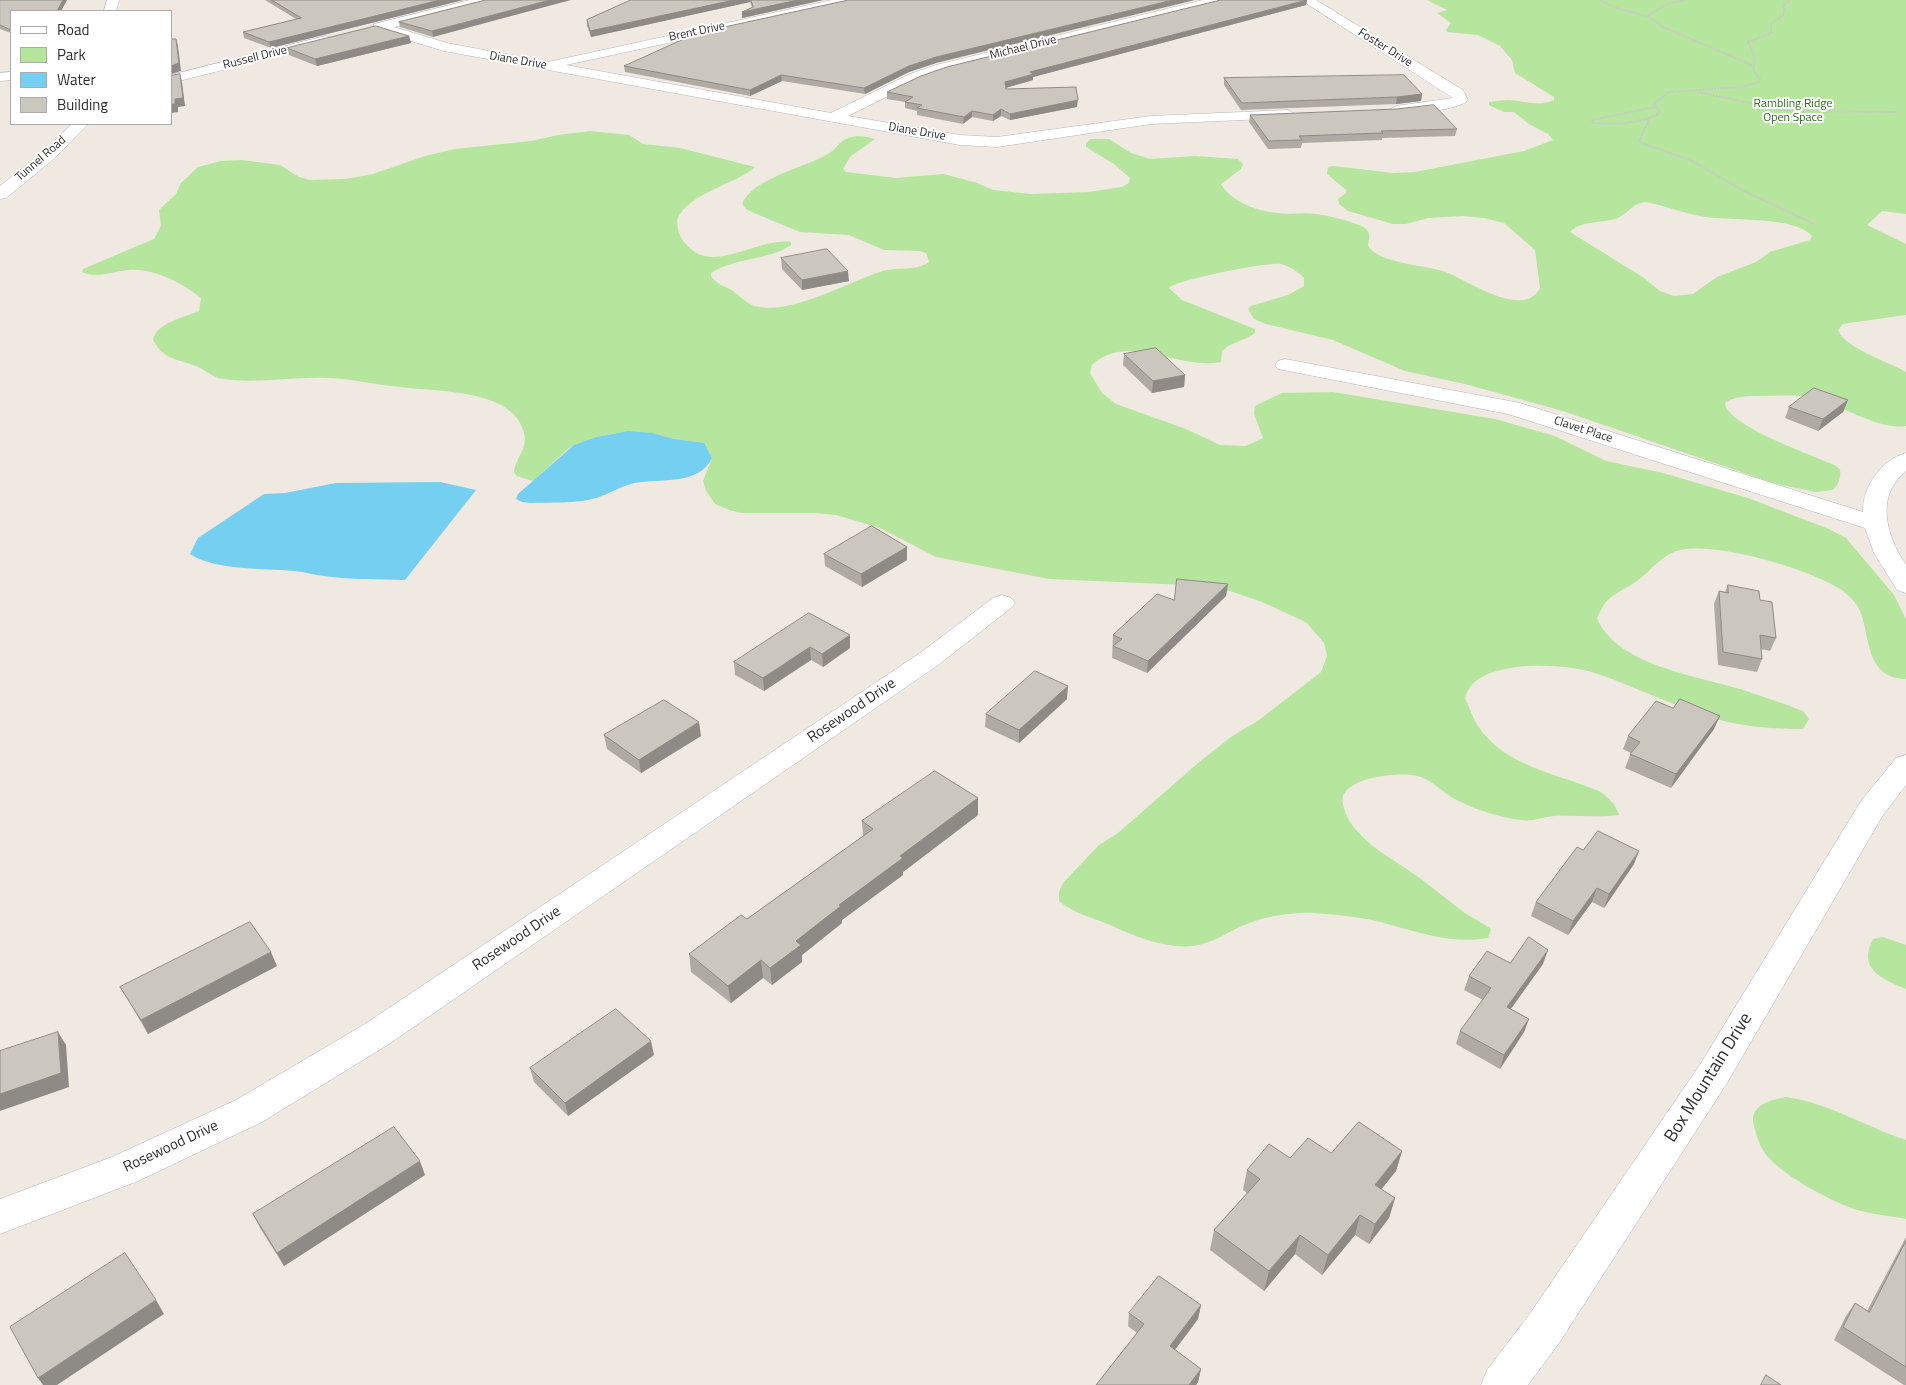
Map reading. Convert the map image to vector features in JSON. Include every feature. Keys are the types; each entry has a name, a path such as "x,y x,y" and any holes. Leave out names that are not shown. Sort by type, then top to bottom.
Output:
{"street":[{"name":"Diane Drive","path":"485,0 375,28 444,46 546,66 960,140 997,142 1151,120 1299,114"},
{"name":"Brent Drive","path":"546,66 849,0"},
{"name":"Michael Drive","path":"834,117 915,77 941,68 1218,0"},
{"name":"Foster Drive","path":"1307,0 1458,94 1461,100 1450,104 1377,110"},
{"name":"Russell Drive","path":"172,78 342,36"},
{"name":"Tunnel Road","path":"0,194 49,155 79,125"},
{"name":"Clavet Place","path":"1285,365 1512,408 1874,523"},
{"path":"1906,460 1887,475 1877,489 1873,506 1874,523 1885,554 1906,585"},
{"name":"Rosewood Drive","path":"0,1217 125,1169 249,1111 377,1034 921,665 1002,603"},
{"name":"Box Mountain Drive","path":"1502,1385 1544,1329 1714,1073 1872,808 1906,765"}],"path":[{"path":"1600,0 1616,8 1647,16 1663,27 1752,65"},
{"path":"1647,16 1667,4 1684,0"},
{"path":"1655,107 1654,104 1669,92 1753,86 1760,79 1753,72 1752,65 1755,58 1748,42 1771,33 1771,24 1784,14 1784,4 1791,0"},
{"path":"1692,91 1788,111 1898,112"},
{"path":"1655,107 1659,110 1658,114 1650,118 1610,124 1593,123 1592,120 1627,111 1655,107"},
{"path":"1650,118 1641,134 1639,142 1692,160 1742,190 1814,224"}],"green space":[{"name":"Rambling Ridge Open Space","path":"1427,0 1906,0 1906,214 1882,211 1867,225 1906,244 1906,315 1843,324 1838,330 1842,337 1858,349 1906,372 1906,426 1884,425 1823,401 1805,397 1746,396 1725,403 1729,412 1754,430 1840,469 1839,481 1833,490 1816,492 1776,484 1563,411 1465,384 1405,371 1333,340 1266,324 1254,319 1248,309 1251,306 1288,295 1304,286 1304,278 1302,276 1281,264 1222,272 1169,288 1182,300 1255,329 1255,333 1222,351 1221,362 1205,363 1138,351 1122,351 1106,355 1092,365 1090,373 1102,393 1116,404 1186,429 1220,445 1246,446 1263,438 1254,414 1255,406 1282,393 1333,392 1495,419 1555,436 1606,461 1663,473 1748,498 1829,529 1846,538 1894,595 1906,619 1906,679 1893,677 1883,672 1876,664 1860,611 1855,602 1843,591 1809,574 1763,559 1717,550 1696,549 1673,552 1640,579 1618,592 1603,606 1597,618 1607,635 1622,648 1641,659 1662,667 1746,691 1803,711 1809,719 1803,729 1761,727 1720,720 1592,672 1578,669 1541,666 1520,667 1501,670 1484,676 1472,685 1465,698 1476,723 1489,740 1517,760 1599,791 1616,807 1619,815 1554,816 1529,820 1512,819 1469,806 1449,796 1425,779 1412,775 1387,775 1360,782 1350,787 1344,795 1343,804 1348,817 1359,833 1378,850 1423,880 1465,913 1491,929 1488,938 1475,940 1451,939 1427,935 1362,918 1295,913 1258,920 1199,945 1172,946 1150,941 1129,933 1077,912 1059,901 1059,892 1063,883 1099,845 1118,833 1198,763 1231,737 1259,720 1321,672 1327,656 1324,643 1307,623 1299,619 1262,602 1230,591 1187,585 1049,579 936,557 880,528 836,515 815,513 742,513 729,510 715,504 706,491 703,481 712,458 705,448 697,443 651,434 631,432 612,434 574,446 569,448 533,481 517,476 514,472 525,439 517,418 505,408 490,400 452,392 338,379 249,381 219,378 197,366 170,357 161,351 153,340 159,329 165,325 199,311 201,298 176,282 148,271 129,270 93,275 82,272 83,269 154,239 161,226 159,210 176,194 181,183 198,167 221,161 242,160 280,165 299,177 310,180 346,179 373,174 425,156 455,149 531,141 590,131 629,135 643,144 680,148 755,167 737,179 701,196 682,211 677,220 678,230 683,240 692,250 702,255 714,257 766,244 791,242 791,245 772,254 731,264 711,273 715,281 733,291 746,302 755,306 769,308 801,302 886,270 918,267 929,262 926,253 920,251 884,250 849,235 800,232 754,213 746,209 742,204 756,187 828,154 845,139 858,136 875,139 850,157 843,169 846,172 896,178 944,174 977,183 993,190 1031,194 1089,192 1122,187 1129,183 1130,178 1114,164 1086,147 1086,143 1091,139 1109,139 1131,153 1150,159 1195,156 1238,159 1243,164 1241,169 1221,184 1231,196 1245,205 1269,212 1316,214 1351,222 1367,230 1369,235 1368,245 1372,251 1380,256 1390,260 1443,271 1508,299 1521,300 1532,297 1540,288 1535,250 1504,223 1484,218 1463,216 1428,218 1406,224 1393,224 1348,211 1339,204 1338,199 1346,193 1346,190 1327,174 1328,167 1333,166 1393,173 1415,172 1524,151 1553,140 1548,134 1529,124 1514,112 1504,112 1489,105 1489,102 1509,100 1543,103 1554,100 1554,97 1515,73 1512,60 1500,46 1478,35 1447,32 1446,30 1451,23 1437,13 1447,10","holes":["1646,202 1706,217 1778,222 1792,225 1812,236 1810,240 1770,252 1756,262 1717,277 1693,294 1674,296 1660,291 1644,278 1570,232 1574,228 1585,224 1615,219 1633,207"]},
{"path":"1883,937 1906,945 1906,989 1881,977 1874,972 1870,965 1868,958 1869,949 1873,939"},
{"path":"1786,1097 1803,1100 1833,1110 1906,1140 1906,1219 1860,1211 1836,1202 1794,1178 1765,1154 1756,1134 1753,1119 1754,1113 1768,1102"}],"water":[{"path":"628,431 652,433 674,439 704,443 712,458 706,467 689,477 635,483 588,500 530,503 516,499 518,494 574,445 597,437"},
{"path":"440,482 476,490 405,580 344,578 294,571 240,568 213,563 190,554 198,538 264,494 285,493 336,483"}],"building":[{"path":"0,0 63,0 58,10 10,10 10,30 0,25"},
{"path":"272,0 440,0 269,42 243,32 301,18"},
{"path":"486,0 550,0 432,31 399,22"},
{"path":"631,0 734,0 590,31 587,20"},
{"path":"751,0 798,0 742,12 753,7"},
{"path":"849,0 1173,0 936,57 909,66 864,88 781,75 750,90 624,66 697,33"},
{"path":"1221,0 1307,0 1030,72 1034,74 1005,82 1006,89 1076,87 1078,100 1010,114 1001,109 993,115 972,111 964,117 917,108 922,105 905,102 913,97 887,92 921,76 947,67"},
{"path":"376,26 409,36 315,59 287,48"},
{"path":"172,39 176,39 179,63 172,66"},
{"path":"180,74 183,98 175,99 175,104 172,104 172,76"},
{"path":"1404,75 1422,94 1397,97 1242,103 1224,78"},
{"path":"1434,105 1457,129 1299,136 1302,140 1269,141 1250,115 1397,109"},
{"path":"827,249 848,271 802,280 781,258"},
{"path":"1156,348 1185,375 1153,381 1124,354"},
{"path":"1814,388 1848,400 1823,419 1789,407"},
{"path":"872,526 907,547 861,574 824,554"},
{"path":"1177,579 1228,584 1148,661 1113,646 1122,639 1113,635 1157,594 1174,600"},
{"path":"1728,585 1759,591 1760,600 1772,602 1776,638 1760,635 1762,659 1723,652 1719,591 1728,593"},
{"path":"809,613 850,635 822,654 810,647 763,678 734,662"},
{"path":"1035,671 1068,686 1019,730 986,714"},
{"path":"1680,699 1720,716 1676,774 1630,754 1640,742 1628,736 1656,701 1673,708"},
{"path":"664,700 699,722 639,760 604,735"},
{"path":"935,771 978,798 900,856 903,858 839,905 841,906 796,941 801,945 770,968 761,960 728,986 689,954 741,915 747,919 873,829 862,821"},
{"path":"1598,831 1639,851 1609,894 1597,888 1573,921 1536,902 1577,847 1583,850"},
{"path":"250,922 271,952 141,1020 120,987"},
{"path":"1529,937 1548,950 1507,1007 1529,1019 1504,1055 1460,1031 1491,988 1469,976 1487,951 1510,963"},
{"path":"616,1009 651,1041 565,1103 530,1068"},
{"path":"58,1032 61,1073 0,1094 0,1051"},
{"path":"1359,1122 1402,1151 1375,1185 1395,1198 1375,1224 1360,1215 1328,1255 1300,1235 1269,1271 1214,1230 1260,1179 1247,1170 1269,1144 1290,1158 1308,1138 1331,1153"},
{"path":"394,1127 420,1161 277,1253 253,1214"},
{"path":"1906,1241 1906,1367 1843,1327 1855,1303 1869,1312"},
{"path":"125,1253 156,1300 38,1378 10,1327"},
{"path":"1159,1276 1201,1305 1170,1346 1201,1369 1189,1385 1096,1385 1144,1324 1129,1313"},
{"path":"1766,1375 1781,1385 1761,1385"}]}
